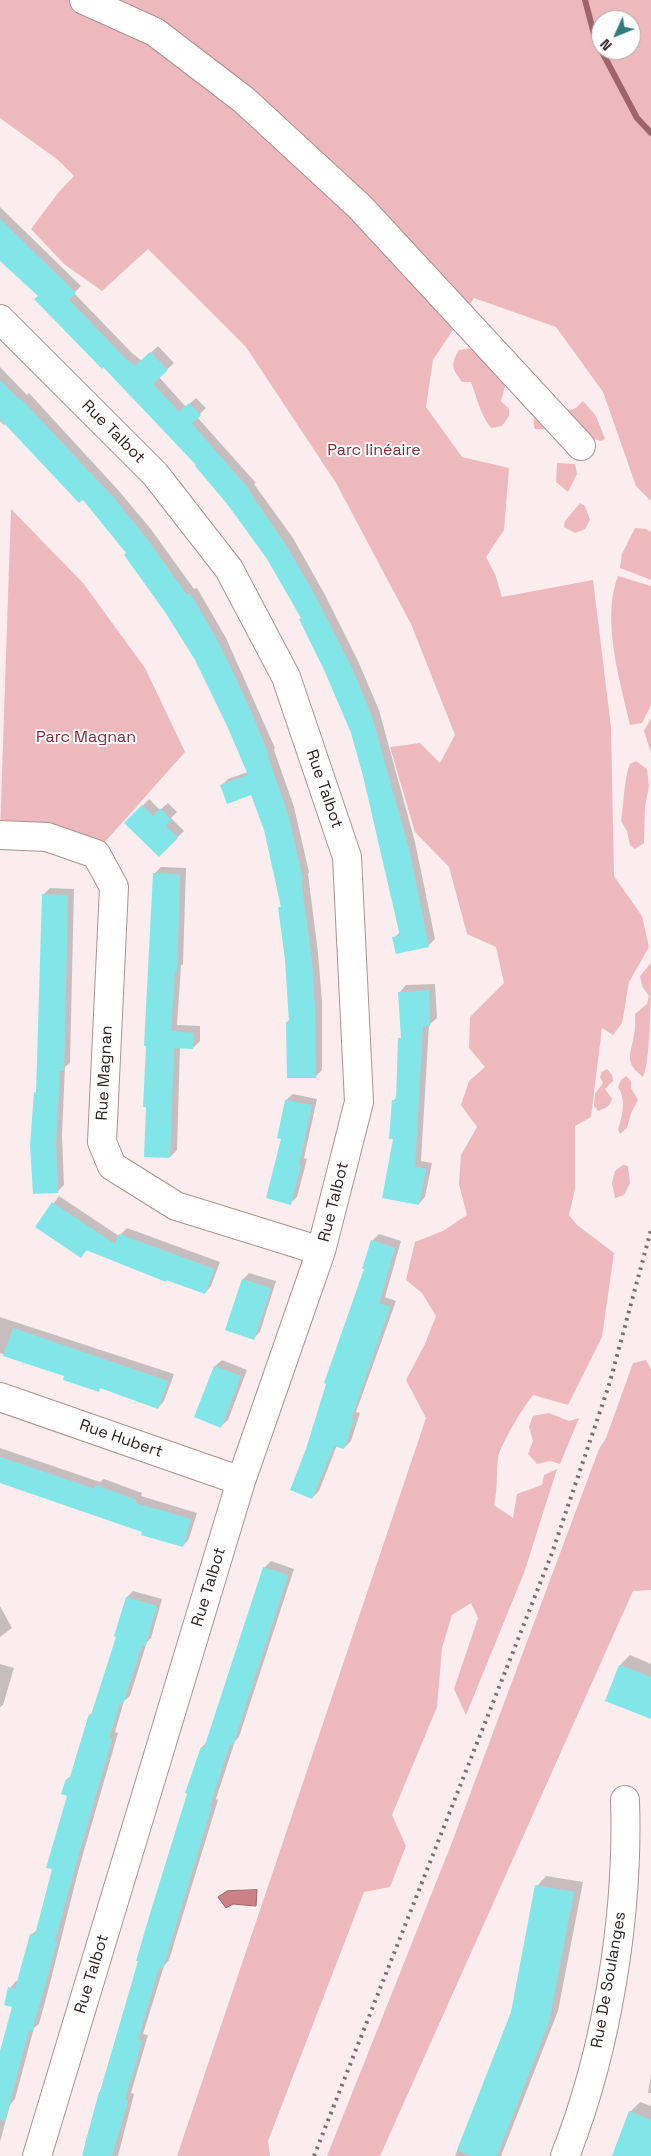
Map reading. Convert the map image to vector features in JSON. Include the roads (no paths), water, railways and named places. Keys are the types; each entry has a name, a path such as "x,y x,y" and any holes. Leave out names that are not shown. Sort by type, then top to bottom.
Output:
{"street":[{"path":"84,0 155,32 244,100 360,207 581,446"},
{"name":"Rue Talbot","path":"0,319 155,474 229,569 286,677 346,857 359,1102 321,1251 241,1481 37,2156"},
{"name":"Rue Magnan","path":"0,835 47,836 96,854 114,887 102,1142 112,1166 176,1206 321,1251"},
{"name":"Rue Hubert","path":"0,1397 241,1481"},
{"name":"Rue De Soulanges","path":"565,2156 577,2126 602,2033 619,1935 627,1845 626,1800"}],"waterway":[{"path":"585,0 591,23"},
{"path":"606,60 637,118 651,133"}],"railway":[{"path":"314,2156 552,1553 609,1385 651,1230"}],"park label":[{"name":"Parc linéaire","path":"374,451"},
{"name":"Parc Magnan","path":"86,738"}]}
